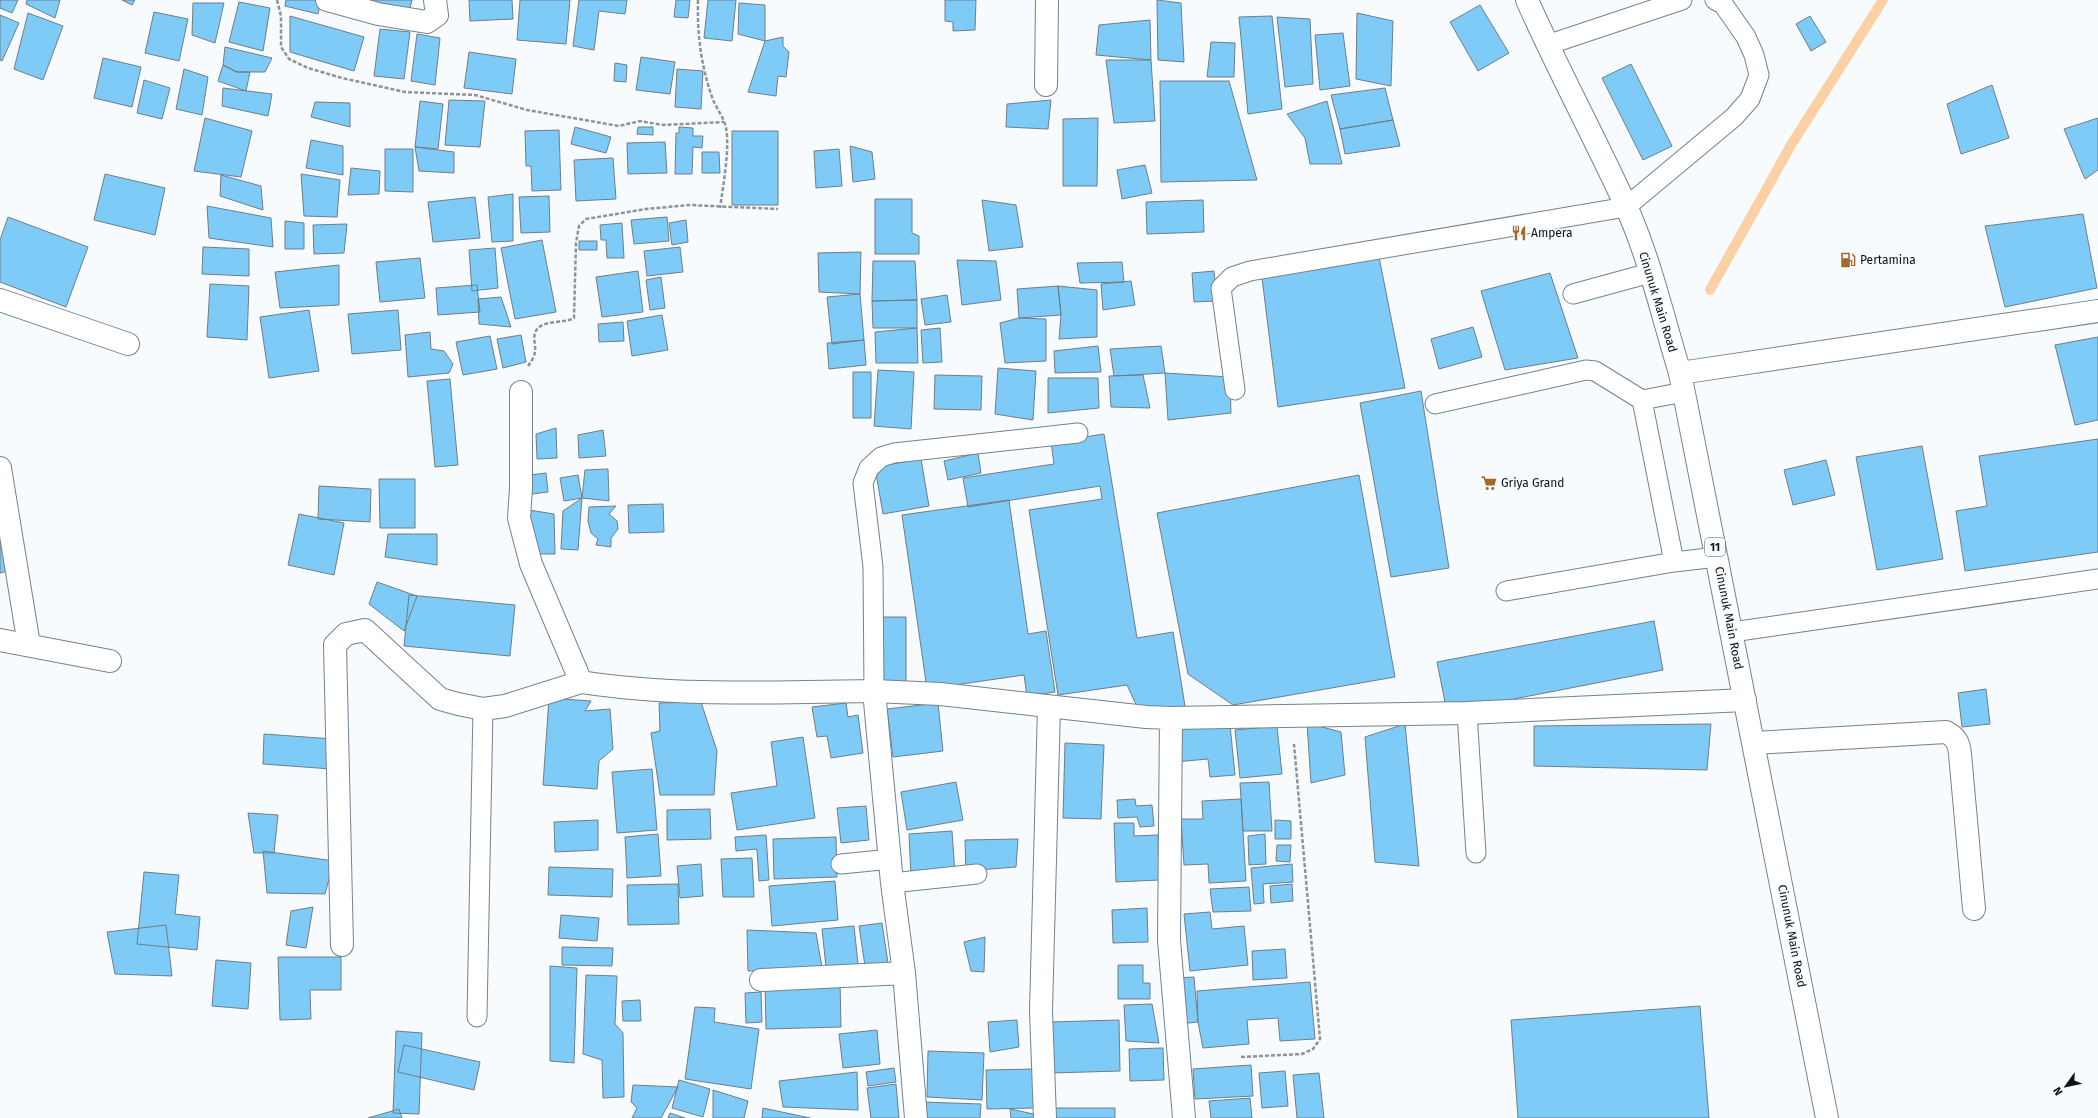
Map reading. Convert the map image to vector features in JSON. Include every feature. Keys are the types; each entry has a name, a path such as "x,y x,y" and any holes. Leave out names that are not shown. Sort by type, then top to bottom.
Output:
{"main road":[{"path":"327,0 378,14 427,22 437,15 436,0"},
{"path":"1046,86 1047,0"},
{"name":"Cinunuk Main Road","path":"1527,0 1547,45 1626,207 1650,272 1682,382 1827,1118"},
{"path":"0,300 128,344"},
{"path":"1682,382 2098,311"},
{"path":"521,392 521,488 519,518 531,564 581,682"},
{"path":"0,468 29,645"},
{"path":"342,945 335,645 346,634 365,630 440,698 483,709 505,706 581,682 623,688 774,694 874,691 940,694 1049,707 1146,717 1171,718 1467,713 1745,700"},
{"path":"0,640 110,661"},
{"path":"874,691 891,859 892,883 904,973 916,1118"},
{"path":"1046,1118 1041,1011 1049,707"},
{"path":"1171,718 1169,940 1184,1118"},
{"path":"1754,743 1946,732 1953,736 1957,740 1960,754 1974,908"},
{"path":"761,980 904,973"}],"lane":[{"path":"1547,45 1682,0"},
{"path":"1235,390 1221,288 1232,277 1250,271 1626,207 1734,117 1750,99 1758,75 1754,55 1746,38 1723,4 1715,0"},
{"path":"1573,294 1650,272"},
{"path":"1435,404 1586,370 1595,371 1642,400 1674,562"},
{"path":"1642,400 1682,382"},
{"path":"874,691 873,567 863,483 869,468 881,457 894,453 1078,433"},
{"path":"1506,591 1674,562 1717,557"},
{"path":"1732,632 2098,579"},
{"path":"477,1017 483,709"},
{"path":"1467,713 1476,853"},
{"path":"841,864 891,859"},
{"path":"892,883 977,874"}],"path":[{"path":"277,0 281,16 281,47 289,59 308,68 342,78 405,92 475,96 527,110 619,126 640,122 663,125 724,122"},
{"path":"698,0 697,38 713,99 726,128 725,161 720,208"},
{"path":"521,392 525,374 535,352 534,333 537,328 541,325 568,322 574,318 576,243 579,226 586,219 646,209 690,205 720,208 778,209"},
{"path":"1241,1057 1302,1054 1313,1049 1320,1039 1291,715"}],"building":[{"path":"0,0 18,0 12,13 0,8"},
{"path":"27,0 60,0 55,18 26,4"},
{"path":"122,0 135,0 132,5"},
{"path":"286,0 321,1 318,14 285,6"},
{"path":"358,0 412,0 409,12"},
{"path":"469,0 512,0 513,19 470,21"},
{"path":"520,0 570,0 566,44 517,40"},
{"path":"579,0 627,0 625,14 599,11 594,50 573,46"},
{"path":"676,0 690,0 688,18 674,17"},
{"path":"708,0 736,0 732,41 704,38"},
{"path":"945,0 976,0 975,30 953,31 953,22 945,21"},
{"path":"1157,0 1181,3 1184,62 1158,60"},
{"path":"239,2 270,8 263,51 229,42"},
{"path":"193,3 224,3 215,43 192,35"},
{"path":"739,3 765,5 765,41 738,34"},
{"path":"1480,5 1509,53 1478,71 1450,22"},
{"path":"154,12 188,19 179,61 145,53"},
{"path":"28,13 63,26 43,80 14,69"},
{"path":"1357,13 1393,21 1391,86 1356,79"},
{"path":"0,15 19,23 2,61 0,60"},
{"path":"290,16 364,37 354,71 290,52"},
{"path":"1272,16 1282,109 1248,114 1239,17"},
{"path":"1810,16 1826,42 1811,51 1796,24"},
{"path":"1277,17 1310,19 1313,84 1285,87"},
{"path":"1150,20 1151,60 1096,55 1099,25"},
{"path":"380,29 410,32 404,79 374,76"},
{"path":"1343,33 1350,86 1320,90 1315,35"},
{"path":"417,34 440,38 435,85 411,81"},
{"path":"783,37 783,46 789,52 786,77 778,76 776,96 748,92 765,41"},
{"path":"1211,42 1235,43 1234,77 1207,77"},
{"path":"225,47 272,58 265,72 237,72 223,65"},
{"path":"469,52 516,59 512,94 464,88"},
{"path":"641,57 675,62 670,94 636,90"},
{"path":"103,58 141,67 132,107 94,98"},
{"path":"1106,60 1151,60 1155,121 1114,123"},
{"path":"615,63 627,65 626,82 614,81"},
{"path":"1631,64 1672,146 1643,160 1602,78"},
{"path":"223,65 237,72 250,72 246,91 218,81"},
{"path":"184,69 208,77 202,115 176,109"},
{"path":"677,69 703,71 701,109 675,107"},
{"path":"144,80 170,88 162,119 137,113"},
{"path":"1160,81 1229,81 1257,180 1161,182"},
{"path":"1992,85 2009,138 1961,154 1947,104"},
{"path":"223,88 272,94 268,116 222,106"},
{"path":"1385,88 1393,120 1340,129 1331,95"},
{"path":"449,100 485,101 480,147 445,145"},
{"path":"1051,100 1048,129 1006,127 1007,104"},
{"path":"420,101 443,104 438,149 415,147"},
{"path":"1327,101 1342,164 1310,164 1305,138 1287,114"},
{"path":"315,102 350,103 350,127 311,117"},
{"path":"205,118 252,131 241,177 194,171"},
{"path":"1098,118 1097,186 1063,186 1063,119"},
{"path":"2098,118 2098,170 2085,179 2064,129"},
{"path":"1393,120 1400,146 1345,154 1340,129"},
{"path":"575,127 611,137 606,153 571,144"},
{"path":"638,127 653,127 653,135 637,134"},
{"path":"679,127 693,128 693,136 703,136 702,148 693,147 692,174 675,174 676,133 679,133"},
{"path":"559,130 561,190 532,191 531,166 526,166 525,131"},
{"path":"732,131 778,131 778,205 732,205"},
{"path":"311,140 343,146 343,175 306,168"},
{"path":"665,142 667,173 628,174 627,143"},
{"path":"850,146 872,152 875,179 853,182"},
{"path":"415,147 454,152 454,173 419,171"},
{"path":"385,149 413,149 413,192 385,191"},
{"path":"839,149 842,186 816,188 814,151"},
{"path":"702,152 719,152 720,173 702,173"},
{"path":"613,158 616,199 576,201 574,160"},
{"path":"1145,165 1152,193 1122,199 1117,170"},
{"path":"351,168 380,171 379,194 348,195"},
{"path":"105,174 165,188 155,235 94,220"},
{"path":"301,174 340,180 337,217 304,216"},
{"path":"221,175 261,186 263,210 220,196"},
{"path":"513,194 513,241 492,242 488,197"},
{"path":"549,196 550,232 521,233 519,197"},
{"path":"475,197 480,238 433,242 428,202"},
{"path":"875,199 912,199 912,233 919,236 919,254 875,254"},
{"path":"982,200 1016,205 1023,247 989,251"},
{"path":"1203,200 1204,232 1147,234 1146,202"},
{"path":"207,206 271,218 273,247 209,238"},
{"path":"2083,214 2097,288 2005,307 1985,226"},
{"path":"8,217 88,247 66,307 0,282 0,240"},
{"path":"667,217 669,241 634,244 631,220"},
{"path":"686,220 688,242 672,245 669,223"},
{"path":"285,221 304,223 304,249 285,249"},
{"path":"622,223 624,258 607,258 606,240 601,240 600,225"},
{"path":"347,224 344,253 314,254 313,225"},
{"path":"542,240 556,312 515,319 501,248"},
{"path":"579,241 597,241 597,250 579,250"},
{"path":"203,247 249,249 249,276 202,274"},
{"path":"680,247 683,272 647,276 644,251"},
{"path":"495,248 498,288 472,291 469,250"},
{"path":"861,252 860,294 819,292 818,253"},
{"path":"1379,257 1405,388 1278,407 1262,278"},
{"path":"420,258 425,298 380,302 376,262"},
{"path":"957,260 996,261 1001,300 962,305"},
{"path":"873,261 915,261 917,300 872,301"},
{"path":"1122,262 1124,282 1080,283 1077,263"},
{"path":"339,265 339,305 280,308 275,272"},
{"path":"638,271 643,312 602,317 596,277"},
{"path":"1214,271 1217,301 1194,302 1192,273"},
{"path":"1550,273 1578,358 1505,370 1481,291"},
{"path":"661,277 665,308 650,310 646,280"},
{"path":"1131,281 1135,305 1103,310 1101,284"},
{"path":"210,284 249,286 247,340 207,337"},
{"path":"477,285 480,312 438,315 436,288"},
{"path":"1058,286 1097,290 1097,337 1059,339 1061,315"},
{"path":"1058,286 1061,315 1019,318 1017,289"},
{"path":"860,294 864,340 832,344 827,297"},
{"path":"947,295 951,322 925,325 921,299"},
{"path":"501,297 511,327 479,324 478,299"},
{"path":"917,300 917,328 873,328 872,301"},
{"path":"309,310 319,371 269,378 260,317"},
{"path":"398,310 401,350 352,354 348,314"},
{"path":"662,315 668,350 632,356 627,321"},
{"path":"1019,318 1046,319 1046,361 1005,363 1000,323"},
{"path":"623,322 624,341 599,342 598,324"},
{"path":"1473,327 1482,357 1439,369 1431,339"},
{"path":"917,328 918,363 876,363 875,332"},
{"path":"940,328 942,362 923,363 921,330"},
{"path":"430,332 431,349 444,351 453,364 449,373 408,377 405,335"},
{"path":"521,335 526,362 503,368 497,339"},
{"path":"490,336 497,369 463,375 456,342"},
{"path":"2098,337 2098,420 2075,425 2055,345"},
{"path":"864,340 866,365 829,369 827,343"},
{"path":"1098,346 1101,372 1055,373 1054,351"},
{"path":"1161,346 1165,373 1114,376 1110,349"},
{"path":"998,368 1036,371 1033,420 995,414"},
{"path":"878,370 914,372 911,429 874,426"},
{"path":"853,372 871,372 871,418 853,418"},
{"path":"1165,373 1230,377 1231,413 1168,420"},
{"path":"935,375 982,376 981,410 934,409"},
{"path":"1143,375 1150,408 1111,407 1109,376"},
{"path":"1048,378 1098,378 1099,408 1048,413"},
{"path":"450,379 458,465 435,467 427,381"},
{"path":"1421,391 1449,568 1391,577 1360,403"},
{"path":"556,428 557,458 537,459 536,434"},
{"path":"603,430 606,456 579,458 578,435"},
{"path":"1104,434 1137,638 1173,632 1185,706 1140,713 1127,685 1058,695 1029,510 1102,499 1100,486 968,507 963,478 1054,464 1051,442"},
{"path":"2098,439 2098,552 1965,571 1956,511 1987,506 1979,456"},
{"path":"1922,446 1943,559 1877,570 1856,457"},
{"path":"978,453 981,473 948,480 944,461"},
{"path":"921,459 929,506 883,514 875,467"},
{"path":"1826,460 1835,495 1793,505 1784,470"},
{"path":"608,469 609,501 582,498 585,470"},
{"path":"546,473 548,492 532,494 530,475"},
{"path":"578,475 582,498 564,501 560,478"},
{"path":"1359,475 1395,677 1233,705 1188,674 1157,513"},
{"path":"379,479 415,479 415,528 380,528"},
{"path":"319,486 371,489 370,522 318,519"},
{"path":"582,498 578,550 561,549 563,511"},
{"path":"1009,500 1028,634 1046,631 1055,692 1027,696 1024,675 927,689 902,515"},
{"path":"663,504 664,532 629,533 628,505"},
{"path":"616,506 609,514 617,521 618,529 611,538 611,547 596,545 598,539 591,533 588,521 589,507"},
{"path":"529,510 554,514 555,554 534,554"},
{"path":"299,514 344,523 334,575 288,565"},
{"path":"388,534 437,534 437,565 385,557"},
{"path":"0,538 8,571 0,573"},
{"path":"377,582 417,596 404,631 369,604"},
{"path":"409,595 515,605 510,656 404,646"},
{"path":"878,617 906,617 906,682 878,682"},
{"path":"1654,621 1663,670 1447,712 1437,662"},
{"path":"1986,689 1990,724 1962,727 1958,693"},
{"path":"549,698 591,701 585,711 610,709 613,749 599,761 597,789 543,785"},
{"path":"701,702 717,751 714,795 660,795 651,733 660,731 659,703"},
{"path":"846,703 848,717 858,715 863,753 831,758 827,736 817,737 812,707"},
{"path":"938,703 943,751 893,757 887,709"},
{"path":"1307,723 1341,732 1345,775 1311,783"},
{"path":"1405,724 1419,866 1375,862 1365,737"},
{"path":"1711,724 1707,770 1534,766 1534,726"},
{"path":"1230,725 1235,775 1210,777 1208,759 1175,762 1172,730"},
{"path":"1277,726 1282,774 1240,778 1235,730"},
{"path":"264,734 333,739 331,769 263,764"},
{"path":"803,737 815,818 737,830 731,793 777,786 771,742"},
{"path":"1065,743 1104,745 1101,819 1063,818"},
{"path":"652,769 657,830 617,833 612,772"},
{"path":"956,782 963,820 907,830 901,792"},
{"path":"1269,782 1272,831 1243,831 1240,783"},
{"path":"1135,799 1136,806 1152,805 1154,826 1140,827 1137,817 1118,818 1117,800"},
{"path":"1241,799 1246,881 1209,883 1208,864 1184,865 1181,819 1203,819 1202,801"},
{"path":"866,806 869,840 841,843 837,808"},
{"path":"710,809 711,839 667,840 667,810"},
{"path":"248,813 278,815 274,853 254,853"},
{"path":"598,820 598,850 555,852 554,822"},
{"path":"1275,820 1291,821 1291,839 1275,839"},
{"path":"1114,823 1134,823 1134,836 1158,835 1159,880 1116,882"},
{"path":"952,831 955,874 911,876 909,834"},
{"path":"658,834 661,876 627,878 625,837"},
{"path":"1265,834 1266,864 1249,865 1248,836"},
{"path":"766,835 769,880 759,881 757,849 736,851 735,837"},
{"path":"836,837 837,877 774,879 773,839"},
{"path":"1018,839 1016,867 966,871 965,840"},
{"path":"1277,845 1291,845 1290,862 1276,861"},
{"path":"263,851 334,861 325,894 267,893"},
{"path":"752,858 754,897 723,897 721,859"},
{"path":"701,864 703,896 680,898 677,866"},
{"path":"1292,864 1293,882 1263,884 1264,903 1254,904 1251,868"},
{"path":"549,867 613,869 612,897 548,895"},
{"path":"144,872 179,875 175,914 200,917 197,950 137,944"},
{"path":"835,881 838,920 772,926 769,886"},
{"path":"678,884 679,924 628,925 627,885"},
{"path":"1292,884 1293,901 1271,903 1270,886"},
{"path":"1249,887 1251,911 1213,912 1210,889"},
{"path":"313,907 306,948 286,945 291,911"},
{"path":"1147,908 1148,942 1113,943 1112,910"},
{"path":"1210,912 1212,929 1244,926 1248,965 1190,971 1184,914"},
{"path":"561,915 599,918 597,941 559,938"},
{"path":"882,923 888,963 865,966 859,926"},
{"path":"166,925 172,976 115,974 107,932"},
{"path":"854,926 858,964 826,967 822,929"},
{"path":"747,930 816,933 822,967 748,971"},
{"path":"985,937 984,972 971,971 964,942"},
{"path":"562,947 613,948 612,966 562,965"},
{"path":"1285,949 1287,978 1253,980 1252,951"},
{"path":"278,957 341,957 341,990 310,990 311,1019 280,1020"},
{"path":"216,960 251,963 248,1009 212,1006"},
{"path":"1118,965 1143,965 1143,983 1150,983 1150,999 1118,999"},
{"path":"550,966 577,968 574,1063 550,1061"},
{"path":"586,975 617,976 615,1024 623,1033 624,1097 603,1098 602,1060 583,1054"},
{"path":"1194,977 1198,1022 1179,1024 1174,978"},
{"path":"840,982 841,1027 766,1029 765,984"},
{"path":"1310,982 1315,1039 1280,1041 1278,1018 1247,1020 1249,1044 1203,1048 1198,1022 1197,991"},
{"path":"761,992 762,1022 746,1023 745,993"},
{"path":"640,1000 641,1021 623,1021 622,1001"},
{"path":"1152,1004 1159,1043 1126,1041 1124,1005"},
{"path":"1700,1006 1709,1118 1518,1118 1511,1020"},
{"path":"695,1007 715,1008 714,1022 759,1029 751,1089 685,1079"},
{"path":"1017,1020 1019,1047 990,1052 988,1022"},
{"path":"1119,1020 1120,1071 1052,1073 1050,1022"},
{"path":"877,1030 880,1064 843,1068 839,1034"},
{"path":"396,1031 422,1033 419,1114 393,1113"},
{"path":"404,1045 480,1062 474,1090 398,1072"},
{"path":"1163,1048 1164,1080 1130,1081 1129,1049"},
{"path":"928,1051 984,1053 982,1100 927,1097"},
{"path":"1251,1065 1253,1096 1195,1099 1193,1069"},
{"path":"894,1068 896,1082 868,1086 866,1072"},
{"path":"1035,1069 1036,1108 987,1109 986,1070"},
{"path":"1285,1071 1288,1106 1262,1108 1259,1073"},
{"path":"857,1072 858,1110 783,1107 779,1081"},
{"path":"1319,1073 1324,1118 1297,1118 1293,1075"},
{"path":"679,1080 710,1089 703,1117 672,1108"},
{"path":"896,1084 899,1118 871,1118 867,1088"},
{"path":"633,1085 678,1087 661,1118 632,1118 637,1108 631,1102"},
{"path":"713,1090 748,1101 744,1118 713,1118"},
{"path":"1250,1098 1252,1118 1211,1118 1209,1101"},
{"path":"923,1102 981,1104 980,1118 923,1118"},
{"path":"763,1108 810,1118 762,1118"},
{"path":"1055,1108 1115,1108 1115,1118 1055,1118"},
{"path":"399,1109 402,1118 368,1118"},
{"path":"1010,1109 1043,1116 1042,1118 1011,1118"},
{"path":"670,1113 685,1118 668,1118"}],"waterway":[{"path":"1710,290 1791,145 1883,0"}],"place":[{"name":"Ampera","path":"1519,233"},
{"name":"Pertamina","path":"1848,260"},
{"name":"Griya Grand","path":"1489,483"}]}
